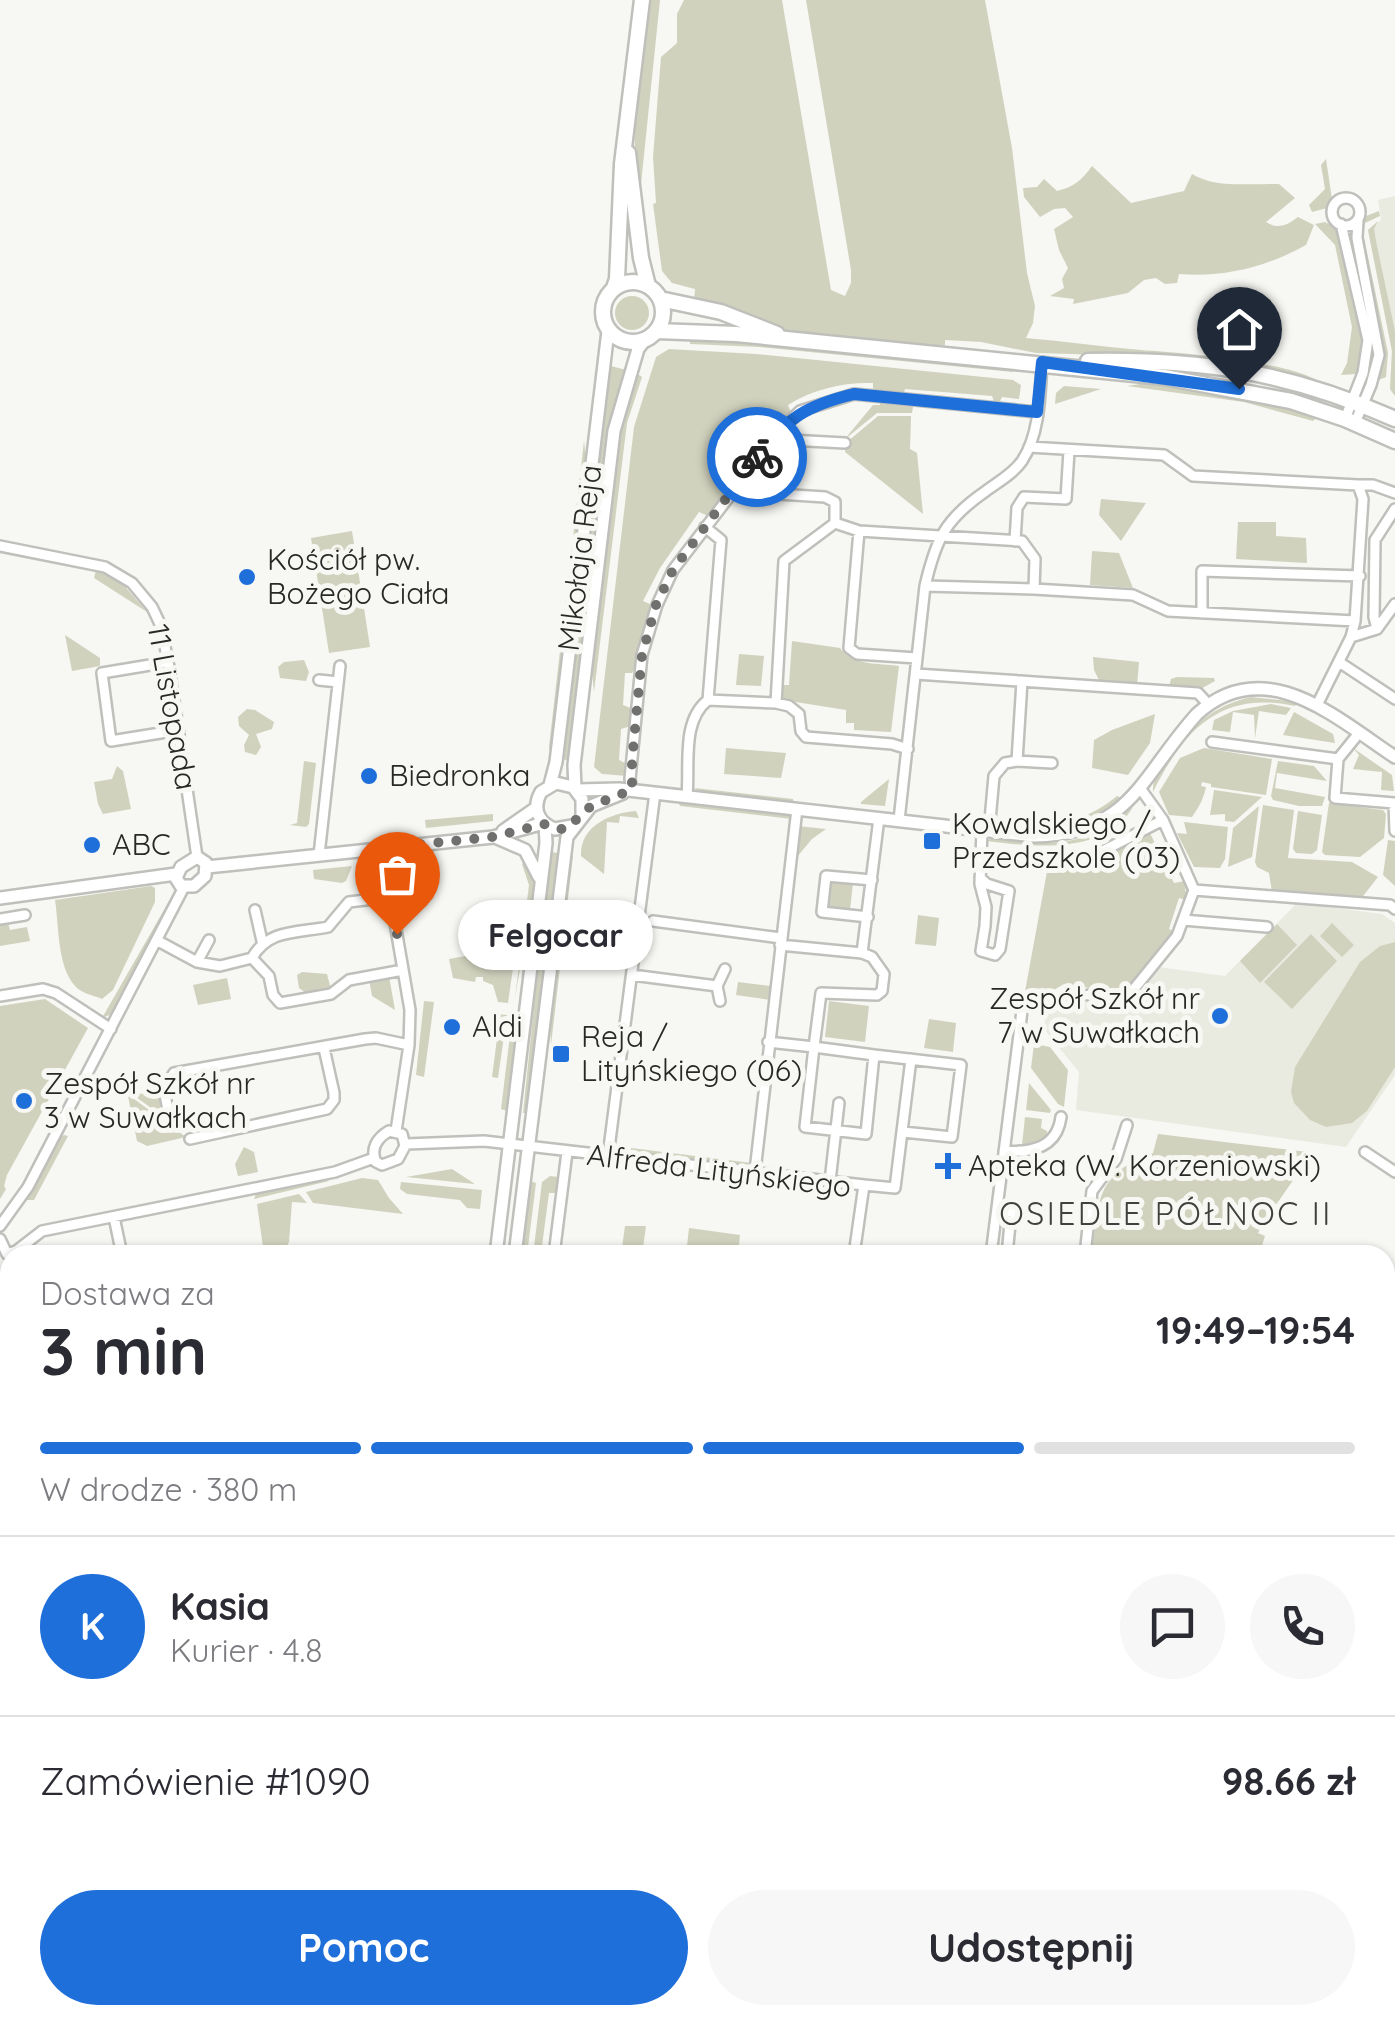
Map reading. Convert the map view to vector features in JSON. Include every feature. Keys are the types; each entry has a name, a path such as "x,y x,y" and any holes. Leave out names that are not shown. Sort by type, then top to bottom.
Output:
{"main road":[{"path":"642,0 626,133 614,288 602,308 608,331 625,342 650,336 792,340 1042,362 1239,389 1350,421 1395,441"},
{"path":"626,133 641,258 648,286 660,299 663,312 650,336"},
{"path":"614,288 634,282 648,286"},
{"path":"660,299 721,312 792,340"},
{"path":"1042,362 1168,360 1212,364 1284,380 1395,419"}],"street":[{"path":"1350,421 1376,372 1379,350 1357,238 1358,220 1358,205 1344,198 1336,203 1335,219 1341,224 1350,225 1358,220"},
{"path":"1341,224 1368,340 1358,403"},
{"name":"Mikołaja Reja","path":"550,785 556,762 608,331"},
{"name":"Mikołaja Reja","path":"576,789 574,765 614,431 632,369 650,336"},
{"path":"900,820 926,586 940,536 964,506 1020,464 1029,447 1037,412 1042,362"},
{"path":"632,790 642,655 656,605 673,570 771,439 800,411 854,394 1037,412"},
{"path":"771,439 844,443"},
{"path":"1029,447 1164,455 1193,476 1374,485 1395,493"},
{"path":"1016,541 1018,508 1024,497 1066,499 1069,452"},
{"path":"1317,705 1351,637 1355,620 1363,499 1358,485"},
{"path":"732,491 826,498 837,509 835,524 784,561 776,703"},
{"path":"1377,629 1376,540 1395,509"},
{"path":"835,524 859,531 1022,541 1036,559 1034,589"},
{"path":"687,796 692,718 708,700 720,540 705,527"},
{"path":"859,531 849,648 857,654 917,658"},
{"name":"11 Listopada","path":"0,546 105,567 139,590 152,607 160,626 179,730 197,858"},
{"path":"1202,613 1202,571 1360,576"},
{"path":"926,586 1133,596 1168,611 1355,620"},
{"path":"1351,637 1377,629 1395,604"},
{"path":"1339,662 1395,699"},
{"path":"162,663 102,673 111,741 179,730"},
{"path":"320,855 340,666"},
{"path":"916,674 1198,693 1208,704"},
{"path":"319,680 338,682"},
{"path":"1017,761 1022,681"},
{"path":"497,1245 546,843 544,824 536,808 538,797 550,785 655,792 1034,836 1064,835 1112,816 1140,788 1182,730 1208,704 1263,688 1317,705 1395,757"},
{"path":"708,700 789,706 799,714 800,731 806,737 892,744 908,749"},
{"path":"1359,733 1338,759 1335,798 1394,804 1395,831"},
{"path":"1212,742 1338,759"},
{"path":"980,878 1009,891 1000,948 994,954 980,950 986,908 980,878 994,776 1005,763 1052,763"},
{"path":"1089,995 1125,1000 1177,936 1194,890 1162,820 1140,788"},
{"path":"576,789 583,804 582,814"},
{"path":"516,1245 565,845 582,814 599,802 632,790"},
{"path":"608,1156 655,792"},
{"path":"493,837 536,808"},
{"path":"755,1171 797,808"},
{"path":"862,953 879,818"},
{"path":"1071,862 1091,857 1162,820"},
{"path":"207,867 493,837 544,824 561,830 572,826"},
{"path":"493,837 525,850 540,880"},
{"path":"382,848 410,1010 409,1046 396,1131"},
{"path":"0,898 176,874 183,864 197,858 207,867"},
{"path":"0,1226 19,1201 184,887 201,882 207,867"},
{"path":"176,874 184,887"},
{"path":"868,917 822,912 826,876 872,880"},
{"path":"1194,890 1395,908"},
{"path":"262,941 328,927 349,902 390,897"},
{"path":"158,941 198,962 220,966 252,958 262,941 256,910"},
{"path":"0,919 25,915"},
{"path":"1182,920 1267,927"},
{"path":"653,921 872,957 884,974 882,991 877,995 821,993 805,1128 866,1134 874,1054"},
{"path":"198,962 209,940"},
{"path":"252,958 268,974 273,995 280,1003 331,994 349,980 403,970"},
{"path":"720,1001 718,986 725,969"},
{"path":"632,976 718,986"},
{"path":"0,996 43,990 56,993 111,1028"},
{"path":"992,1245 1023,1004"},
{"path":"167,1105 164,1089 174,1073 376,1038 409,1046"},
{"path":"768,1042 961,1065 952,1137 903,1132"},
{"path":"190,1139 328,1108 334,1092 324,1048"},
{"path":"864,1184 895,1188 911,1059"},
{"path":"830,1181 839,1103"},
{"path":"1004,1151 1040,1148 1055,1136 1061,1117"},
{"path":"1086,1245 1092,1191 1116,1159 1127,1125"},
{"path":"374,1158 379,1164 390,1164 401,1156 406,1144 404,1136 396,1131"},
{"path":"374,1158 378,1140 396,1131"},
{"name":"Alfreda Lityńskiego","path":"406,1144 464,1141 510,1145 864,1184 855,1245"},
{"path":"555,1245 567,1152"},
{"path":"1365,1152 1395,1172"},
{"path":"25,1245 42,1231 335,1172 374,1158"},
{"path":"996,1212 1089,1220"},
{"path":"1007,1245 1012,1212"},
{"path":"114,1217 120,1245"}],"shaded area":[{"path":"1395,196 1395,396 1390,389 1392,351 1368,230 1381,220 1378,200"},
{"name":"Zespół Szkół nr 7 w Suwałkach","path":"1297,903 1382,914 1395,923 1395,1075 1346,1147 1076,1110 1079,1072 1044,1029 1047,1002 1065,987 1133,995 1158,967 1225,976"}],"green space":[{"path":"650,0 660,0 641,184 635,119"},
{"path":"684,0 782,0 831,290 845,296 851,270 806,0 985,0 1035,306 1026,338 1239,360 1292,371 1327,387 1215,358 1036,353 981,342 945,340 945,345 928,347 778,331 694,302 695,289 672,283 662,271 653,204 661,57 677,43 677,14"},
{"path":"1326,159 1332,199 1327,208 1312,212 1309,205 1325,189 1321,165"},
{"path":"1092,166 1131,203 1184,191 1192,174 1223,183 1279,184 1295,198 1266,222 1283,225 1298,217 1314,225 1306,245 1260,265 1212,274 1179,274 1177,283 1165,284 1156,278 1144,280 1128,293 1073,304 1074,299 1050,296 1064,288 1062,279 1068,268 1054,229 1073,217 1065,208 1040,217 1024,197 1023,188 1037,187 1044,179 1057,191 1077,182"},
{"path":"1379,211 1380,216 1365,223 1363,233 1388,353 1386,377 1376,381 1383,350 1359,230 1366,216"},
{"path":"1378,221 1374,229 1395,331 1395,396 1390,389 1392,351 1368,230"},
{"path":"1325,222 1338,229 1358,302 1361,339 1356,374 1341,375 1347,363 1352,327 1335,245 1315,224"},
{"path":"632,296 644,301 649,313 644,325 632,330 620,325 615,313 620,301"},
{"path":"690,337 1014,368 1013,372 690,344"},
{"path":"669,349 1013,380 1021,385 1019,399 1002,397 999,404 995,404 992,396 905,389 903,397 879,393 873,389 873,383 862,383 818,391 788,405 792,415 760,443 708,516 699,512 660,568 643,601 652,605 636,667 632,673 625,673 623,705 633,709 631,726 621,729 619,760 629,765 628,776 602,774 594,767 634,427 656,357"},
{"path":"611,366 626,370 608,436 571,761 562,759"},
{"path":"636,373 642,377 627,423 594,692 592,671 618,447"},
{"path":"1153,382 1271,402 1318,416 1313,421 1244,402 1127,386"},
{"path":"1064,386 1101,389 1055,404 1056,393"},
{"path":"880,399 913,407 912,413 877,413 844,440 873,405 880,405"},
{"path":"878,416 911,416 910,449 917,453 923,514 845,452 847,442"},
{"path":"584,441 586,459 551,758 549,747"},
{"path":"1101,499 1146,503 1121,541 1099,515"},
{"path":"1238,522 1276,522 1276,536 1306,538 1307,563 1236,559"},
{"path":"352,531 370,647 329,653 311,538"},
{"path":"1092,551 1119,553 1133,588 1090,585"},
{"path":"96,570 122,583 147,612 94,578"},
{"path":"65,635 100,658 100,666 72,671"},
{"path":"792,641 840,648 866,663 899,666 891,732 854,730 854,723 846,723 846,710 783,700 780,685 789,685"},
{"path":"739,654 764,656 761,686 736,685"},
{"path":"1093,657 1139,662 1137,686 1100,682"},
{"path":"304,660 309,672 306,681 280,678 278,667 284,662"},
{"path":"1171,679 1215,681 1197,691 1169,687"},
{"path":"1251,697 1297,702 1295,706 1246,704 1208,719 1178,750 1153,792 1160,769 1195,727 1225,706"},
{"path":"1271,704 1291,708 1286,715 1259,711 1255,738 1254,715 1233,712 1230,732 1212,730 1214,720 1233,711"},
{"path":"247,709 274,722 272,729 256,734 261,747 256,755 245,752 249,735 239,726 238,717"},
{"path":"1294,712 1333,734 1335,743 1283,735"},
{"path":"1155,714 1150,743 1128,775 1092,768 1094,740"},
{"path":"726,748 786,753 781,778 724,774"},
{"path":"1204,748 1272,759 1266,795 1211,787 1202,782 1205,792 1192,817 1169,815 1159,792 1180,758"},
{"path":"1353,748 1392,775 1394,791 1381,790 1382,772 1353,769 1359,755"},
{"path":"304,761 316,763 306,827 290,825 297,823"},
{"path":"1278,761 1314,766 1327,781 1277,773 1275,788 1325,797 1322,806 1273,800"},
{"path":"117,766 123,771 131,809 103,814 94,782 112,779"},
{"path":"889,779 885,806 861,804 861,802"},
{"path":"694,788 793,799 794,803 703,794"},
{"path":"1214,790 1262,797 1234,822 1225,821 1225,814 1210,815"},
{"path":"1117,796 1124,799 1093,819 1036,830 1036,824 1059,823 1089,814"},
{"path":"678,802 791,815 792,819 680,806"},
{"path":"1329,803 1383,810 1384,838 1360,857 1325,855 1322,852"},
{"path":"1263,805 1294,810 1288,858 1352,862 1378,877 1360,900 1272,892 1269,873 1255,862"},
{"path":"1259,806 1252,857 1228,867 1233,828"},
{"path":"1133,807 1121,822 1087,840 1047,846 987,841 1066,841 1099,831"},
{"path":"636,811 639,818 620,816 619,823 607,822 604,874 581,856 586,837 598,823 616,815"},
{"path":"1298,811 1322,815 1317,850 1312,854 1296,853 1293,849"},
{"path":"493,814 493,821 426,828 425,820"},
{"path":"1184,822 1228,827 1225,859 1220,868 1194,867 1177,833 1187,834"},
{"path":"797,826 826,829 792,863"},
{"path":"1150,833 1174,883 1185,881 1186,900 1179,898 1169,929 1176,932 1128,994 1064,984 1054,990 1034,988 1024,997 1048,866 1066,859 1069,869 1096,862"},
{"path":"1388,840 1395,841 1395,886 1383,875"},
{"path":"550,852 559,853 527,1113 523,1113"},
{"path":"570,854 573,856 551,1045 550,1019"},
{"path":"526,860 534,886 515,998 529,885 522,864"},
{"path":"352,866 342,883 314,879 313,870"},
{"path":"830,881 853,883 850,910 827,908"},
{"path":"155,888 155,902 113,990 102,999 81,991 65,968 55,900"},
{"path":"172,896 175,897 112,1014 102,1018"},
{"path":"918,915 939,918 936,946 915,944"},
{"path":"8,923 10,930 27,927 30,941 0,946 0,924"},
{"path":"1332,923 1354,945 1342,957 1320,936"},
{"path":"1277,924 1297,945 1260,983 1240,961"},
{"path":"1311,934 1337,961 1292,1009 1264,982"},
{"path":"1395,942 1395,1067 1367,1111 1352,1123 1326,1127 1310,1120 1294,1103 1291,1092 1295,1067 1360,962 1380,946"},
{"path":"516,947 508,1003 498,1002 493,985 483,981 483,977 476,977 475,982 453,978 449,959"},
{"path":"327,974 330,986 306,993 299,988 297,975"},
{"path":"389,976 395,1010 372,996 369,979"},
{"path":"227,978 231,999 198,1005 193,985"},
{"path":"738,982 771,986 770,1000 736,995"},
{"name":"Zespół Szkół nr 3 w Suwałkach","path":"45,999 88,1028 7,1175 0,1199 0,1006"},
{"path":"424,1001 434,1002 424,1077 416,1075"},
{"path":"829,1001 869,1006 865,1042 825,1037"},
{"path":"497,1014 507,1015 498,1078 492,1077 499,1023 492,1022"},
{"path":"512,1019 517,1029 507,1111 501,1109"},
{"path":"929,1019 956,1023 953,1052 924,1048"},
{"path":"1034,1044 1050,1047 1068,1070 1064,1107 1031,1068"},
{"path":"1029,1083 1051,1110 1050,1113 1026,1110"},
{"path":"150,1092 163,1096 168,1120 133,1095"},
{"path":"128,1096 186,1137 147,1146 137,1141"},
{"path":"1025,1117 1042,1119 1041,1128 1047,1136 1022,1145"},
{"path":"1158,1134 1316,1153 1321,1157 1309,1169 1303,1166 1262,1225 1258,1233 1265,1236 1262,1245 1093,1245 1099,1204 1110,1180 1134,1161 1153,1153"},
{"path":"68,1136 34,1200 25,1200 57,1139"},
{"path":"244,1147 254,1152 258,1172 238,1176 235,1164"},
{"path":"631,1148 752,1163 747,1166 643,1154 631,1152"},
{"path":"452,1169 475,1184 406,1177"},
{"path":"550,1176 558,1177 556,1193 549,1193 542,1245 534,1245 542,1182"},
{"path":"362,1178 378,1180 403,1214 313,1203 306,1192"},
{"path":"321,1179 329,1181 254,1199 257,1192"},
{"path":"530,1181 536,1183 528,1245 522,1245"},
{"path":"401,1182 482,1190 480,1209 467,1208 460,1200 407,1194 400,1189"},
{"path":"299,1194 307,1203 292,1202 288,1245 263,1245 257,1204"},
{"path":"625,1226 646,1226 643,1245 622,1245"},
{"path":"689,1228 740,1235 739,1245 687,1245"}],"way so far":[{"path":"397,934 382,848 493,837 544,824 566,829 591,806 632,790 642,655 656,605 673,570 757,457"}],"place":[{"name":"Kościół pw. Bożego Ciała","path":"247,577"},
{"name":"Biedronka","path":"369,776"},
{"name":"Kowalskiego / Przedszkole (03)","path":"932,841"},
{"name":"ABC","path":"92,845"},
{"name":"Felgocar","path":"397,934"},
{"name":"Zespół Szkół nr 7 w Suwałkach","path":"1220,1016"},
{"name":"Aldi","path":"452,1027"},
{"name":"Reja / Lityńskiego (06)","path":"561,1054"},
{"name":"Zespół Szkół nr 3 w Suwałkach","path":"24,1101"},
{"name":"Apteka (W. Korzeniowski)","path":"948,1166"}],"district":[{"name":"OSIEDLE PÓŁNOC II","path":"1166,1214"}],"route":[{"path":"757,457 800,411 854,394 1037,412 1042,362 1239,389"}]}
